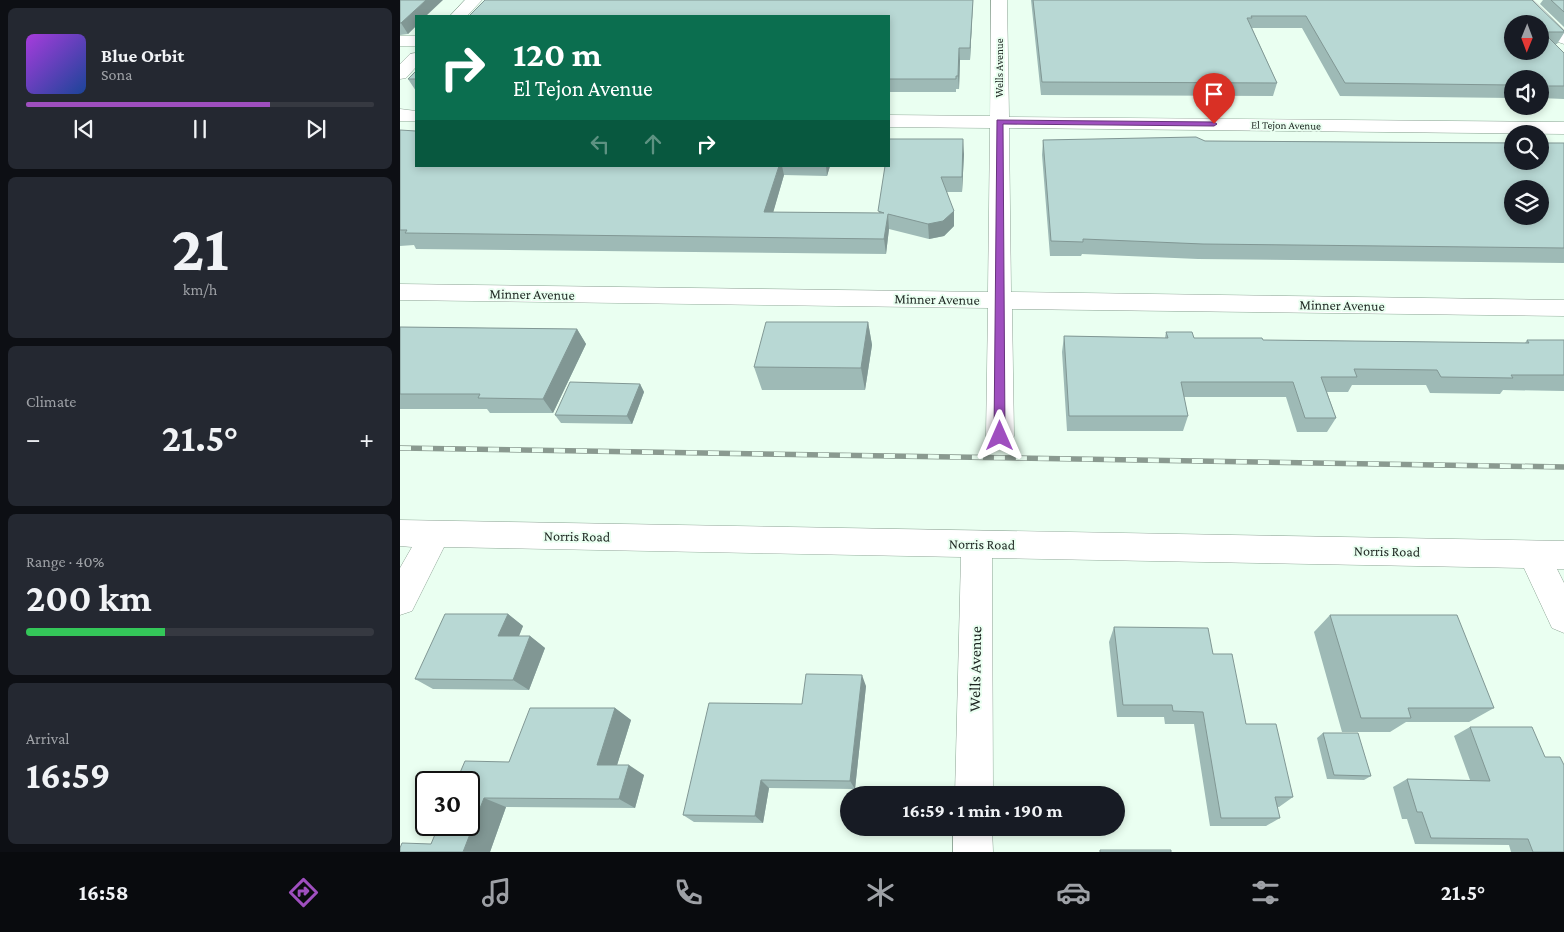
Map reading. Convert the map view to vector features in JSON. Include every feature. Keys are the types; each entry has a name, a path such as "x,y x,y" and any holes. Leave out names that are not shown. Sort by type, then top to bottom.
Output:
{"street":[{"path":"459,15 474,0"},
{"name":"Wells Avenue","path":"999,0 1000,436"},
{"path":"1524,0 1564,40"},
{"path":"400,41 415,41"},
{"path":"400,74 415,59"},
{"path":"400,116 415,116"},
{"name":"El Tejon Avenue","path":"890,121 1564,128"},
{"name":"Minner Avenue","path":"400,292 1564,308"},
{"name":"Norris Road","path":"400,533 1564,554"},
{"path":"400,600 435,534"},
{"name":"Wells Avenue","path":"974,786 976,544"},
{"path":"1533,554 1564,617"},
{"path":"973,836 973,852"}],"building":[{"path":"400,0 426,0 400,23"},
{"path":"485,0 973,0 970,48 959,48 958,76 956,76 956,79 890,79 890,15 470,15"},
{"path":"1033,0 1532,0 1547,15 1504,15 1504,60 1549,60 1549,38 1564,53 1564,86 1549,86 1549,70 1504,70 1504,85 1345,83 1306,16 1251,16 1252,18 1247,18 1277,83 1042,82"},
{"path":"1551,0 1564,0 1564,12"},
{"path":"1549,16 1564,31 1549,32"},
{"path":"415,72 415,79 408,79"},
{"path":"400,130 415,131 415,167 779,167 764,212 884,213 878,211 885,167 890,167 890,139 963,139 962,177 941,177 954,211 943,221 928,224 888,214 884,239 405,233 407,230 400,230"},
{"path":"1196,137 1205,141 1504,143 1504,170 1549,170 1549,143 1564,143 1564,248 1203,244 1083,239 1083,242 1051,241 1043,140"},
{"path":"766,322 868,322 861,368 754,367"},
{"path":"400,327 577,329 543,399 478,398 480,394 400,394"},
{"path":"1166,332 1192,332 1194,338 1262,338 1263,340 1529,343 1527,340 1564,340 1564,375 1511,375 1513,378 1441,377 1437,370 1354,369 1357,377 1321,377 1336,418 1305,418 1293,382 1181,382 1188,416 1069,416 1064,336 1168,338"},
{"path":"570,382 640,384 627,416 555,415"},
{"path":"445,614 508,614 498,636 530,636 513,680 415,679"},
{"path":"1330,615 1457,615 1494,708 1408,708 1411,718 1361,718"},
{"path":"1114,627 1208,628 1213,654 1232,654 1246,724 1276,724 1293,797 1275,797 1280,818 1221,818 1203,712 1173,711 1172,705 1123,705"},
{"path":"806,674 862,675 850,781 761,780 755,816 683,815 709,703 802,704"},
{"path":"530,708 615,708 597,765 629,765 619,799 484,798 480,808 480,771 461,771 465,761 509,762"},
{"path":"1470,727 1532,727 1545,757 1560,757 1564,765 1564,852 1533,852 1528,839 1431,838 1422,812 1417,812 1407,779 1490,781"},
{"path":"1323,733 1358,733 1371,776 1334,775"},
{"path":"434,836 469,836 463,852 400,852 402,843 431,844"},
{"path":"1100,850 1171,850 1171,852 1100,852"}],"railway":[{"path":"400,448 1564,467"}],"route":[{"path":"1000,436 999,122 1214,124"}]}
